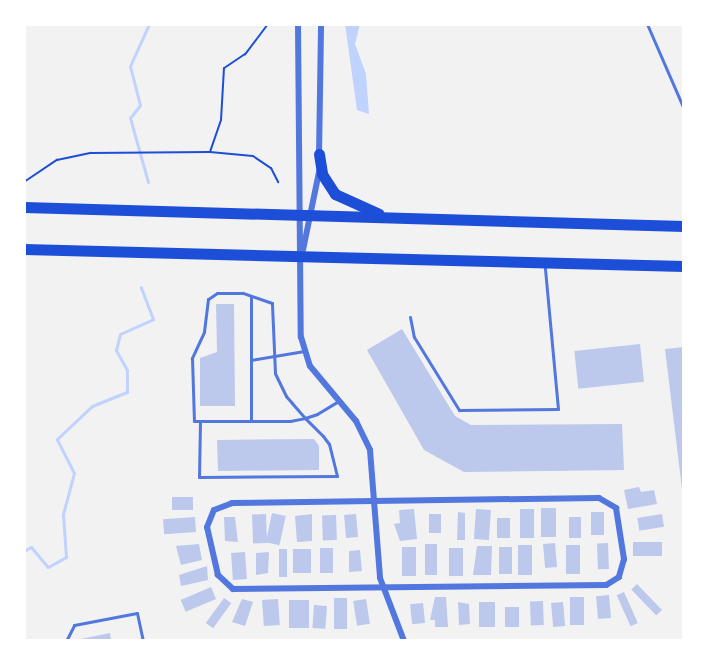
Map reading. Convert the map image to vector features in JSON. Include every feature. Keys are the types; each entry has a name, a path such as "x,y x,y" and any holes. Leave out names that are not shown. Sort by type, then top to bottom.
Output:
{"highway":[{"path":"319,154 327,186 341,200 391,218"},
{"path":"24,207 684,226"},
{"path":"24,249 684,266"}],"street":[{"path":"298,24 297,215 302,256 299,324 304,351 370,450 378,501 378,563 404,641"},
{"path":"302,256 313,216 319,154 321,24"},
{"path":"599,498 616,508 624,559 622,573 606,585 385,589 233,589 218,575 207,527 214,510 232,503 599,498"}],"lane":[{"path":"647,24 684,109"},
{"path":"410,317 414,337 459,410 558,409 545,261"},
{"path":"200,421 199,477 337,476 329,444 305,418 286,396 273,359 272,303 251,296 217,293 208,299 204,332 191,364 194,421 305,418 339,401"},
{"path":"251,296 251,421"},
{"path":"251,360 273,359 304,351"},
{"path":"66,641 74,625 137,613 143,641"}],"path":[{"path":"210,152 221,120 224,68 245,54 268,24"},
{"path":"24,182 57,160 115,151 162,149 253,156 271,168 278,182"}],"water":[{"path":"345,24 360,24 355,44 366,74 369,114 357,110"}],"building":[{"path":"216,304 234,304 235,406 200,406 200,358 217,352"},
{"path":"402,329 455,416 471,425 622,424 624,470 464,472 424,450 367,350"},
{"path":"640,344 644,382 578,389 574,351"},
{"path":"684,347 684,489 682,489 665,349"},
{"path":"314,439 319,446 319,470 218,471 217,440"},
{"path":"639,487 641,492 654,490 657,504 628,509 624,490"},
{"path":"172,497 193,497 193,510 172,510"},
{"path":"541,508 556,508 556,537 541,537"},
{"path":"414,509 417,539 400,541 394,524 400,523 399,510"},
{"path":"476,509 491,510 489,540 474,539"},
{"path":"520,509 534,509 534,538 520,538"},
{"path":"458,512 465,513 465,540 457,540"},
{"path":"591,512 604,512 604,535 591,535"},
{"path":"272,513 286,516 279,545 266,542"},
{"path":"252,514 266,514 267,543 253,543"},
{"path":"312,514 312,541 297,542 295,516"},
{"path":"356,514 358,537 346,538 344,515"},
{"path":"429,514 441,514 441,533 429,533"},
{"path":"662,514 664,527 639,531 637,518"},
{"path":"322,515 336,515 337,540 323,540"},
{"path":"195,517 196,532 164,534 163,519"},
{"path":"224,517 235,517 238,542 225,541"},
{"path":"569,517 581,517 581,538 569,538"},
{"path":"497,518 510,518 510,538 497,538"},
{"path":"633,542 662,542 662,556 633,556"},
{"path":"555,543 557,567 545,568 543,544"},
{"path":"597,543 608,543 609,569 598,569"},
{"path":"199,544 202,560 181,565 176,546"},
{"path":"425,544 437,544 437,575 425,575"},
{"path":"518,545 532,545 532,575 518,575"},
{"path":"566,545 580,545 580,574 566,574"},
{"path":"477,546 492,546 491,575 473,575"},
{"path":"402,547 416,547 416,576 402,576"},
{"path":"499,547 512,547 512,574 499,574"},
{"path":"320,548 333,548 333,573 320,573"},
{"path":"449,548 463,548 463,576 449,576"},
{"path":"279,549 287,549 287,577 279,577"},
{"path":"293,549 311,549 311,573 293,573"},
{"path":"360,550 362,571 349,572 349,551"},
{"path":"245,552 247,579 233,580 231,553"},
{"path":"269,552 268,573 256,575 256,553"},
{"path":"207,566 208,580 181,586 179,575"},
{"path":"637,584 662,610 656,615 631,590"},
{"path":"211,587 216,599 186,612 181,600"},
{"path":"624,592 638,623 631,626 617,595"},
{"path":"609,595 611,618 598,619 596,596"},
{"path":"435,597 446,597 448,627 435,627 435,620 430,620"},
{"path":"570,597 584,597 584,625 570,625"},
{"path":"224,598 231,603 213,628 206,623"},
{"path":"334,598 347,598 347,629 334,629"},
{"path":"242,599 253,602 245,626 232,622"},
{"path":"278,599 280,625 264,626 262,600"},
{"path":"366,599 370,624 357,626 353,601"},
{"path":"289,600 309,600 309,628 289,628"},
{"path":"530,601 543,601 544,625 531,625"},
{"path":"458,602 469,604 470,624 459,625"},
{"path":"479,602 495,602 495,627 479,627"},
{"path":"563,602 565,626 553,627 551,603"},
{"path":"423,603 425,623 412,624 410,604"},
{"path":"314,605 327,606 325,629 312,628"},
{"path":"505,607 519,607 519,627 505,627"},
{"path":"110,633 111,641 76,640"}],"waterway":[{"path":"148,182 130,118 140,105 130,66 149,24"},
{"path":"24,551 31,547 48,567 66,557 63,514 74,473 57,439 92,406 127,392 127,370 116,350 120,334 153,319 141,287"}]}
